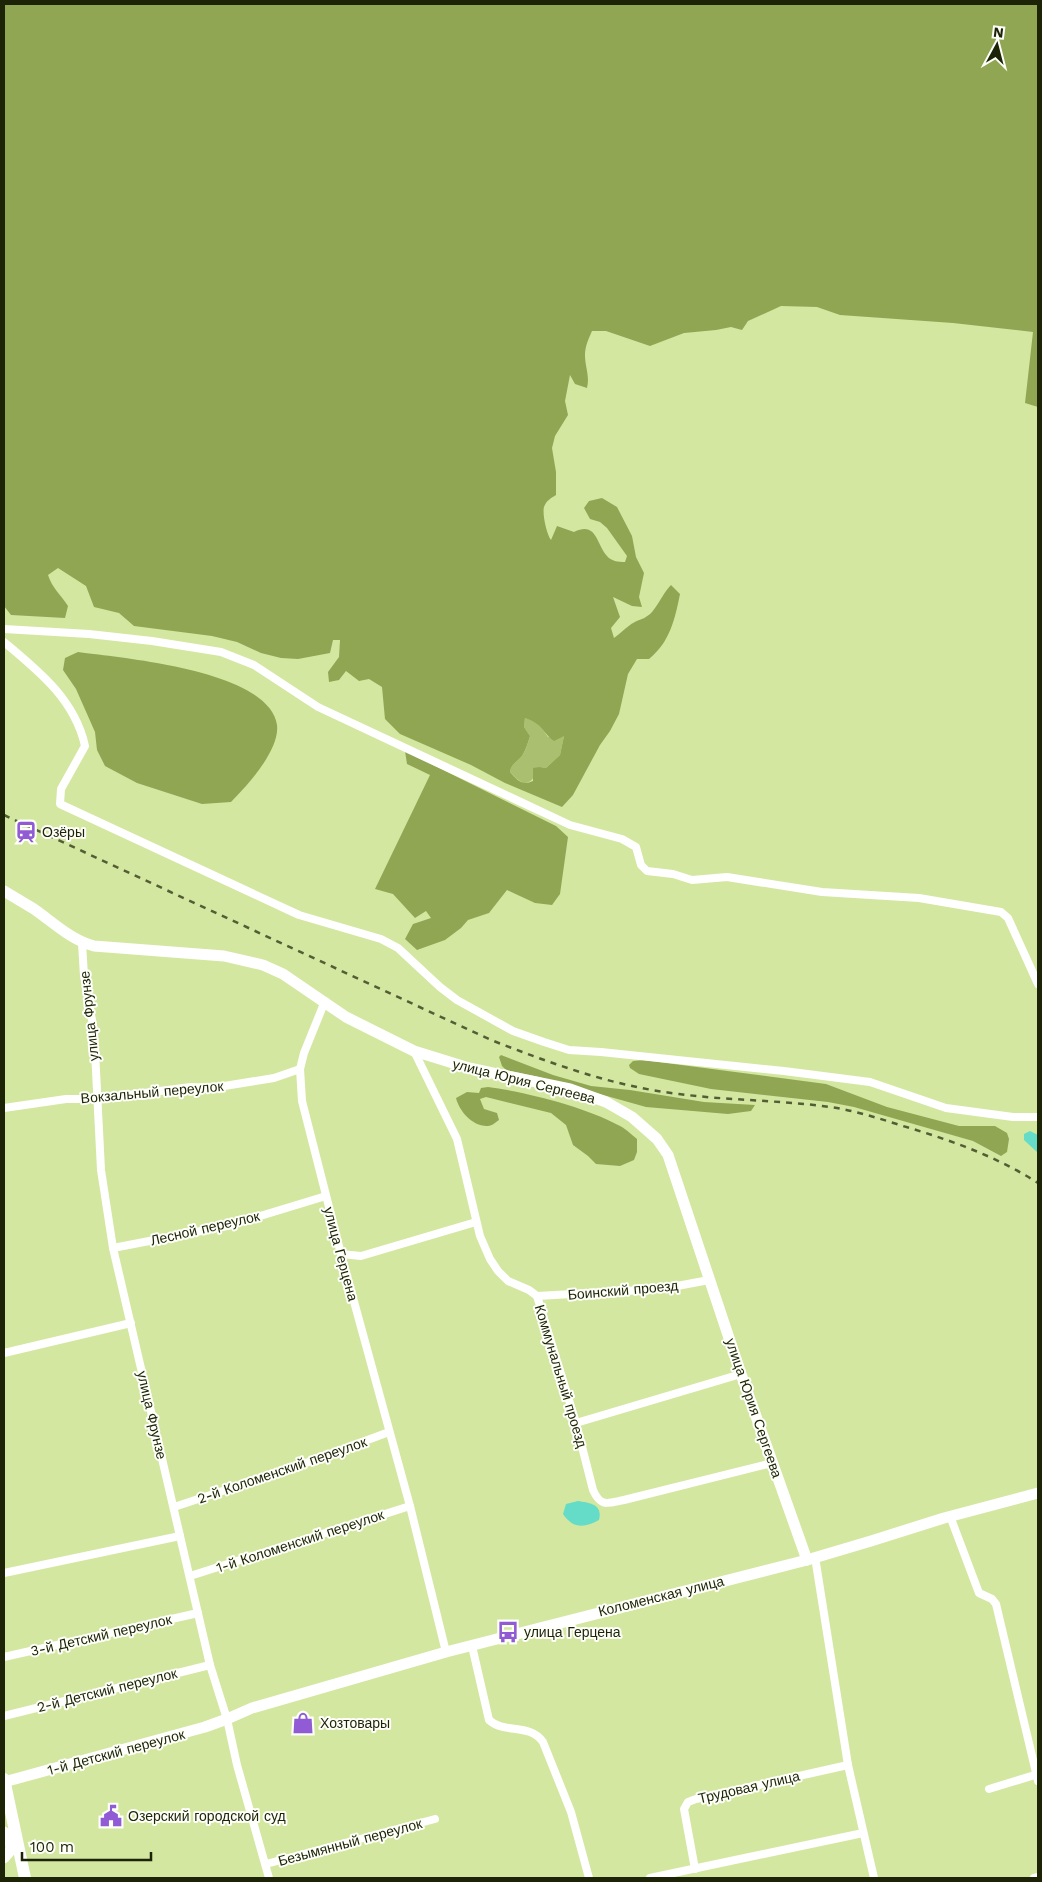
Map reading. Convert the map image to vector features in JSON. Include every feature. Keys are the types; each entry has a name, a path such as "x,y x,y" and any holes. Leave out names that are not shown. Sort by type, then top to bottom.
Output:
{"main road":[{"name":"улица Юрия Сергеева","path":"4,891 82,943 94,946 224,956 246,960 283,974 346,1017 414,1051 469,1068 570,1089 606,1102 632,1117 657,1139 668,1155 772,1463 811,1559"},
{"name":"Коломенская улица","path":"227,1719 252,1708 446,1652 811,1559 950,1516 1038,1493"},
{"name":"1-й Детский переулок","path":"4,1781 135,1748 227,1719"},
{"path":"4,1781 7,1829 10,1836 11,1850 4,1858"},
{"path":"7,1829 21,1858 25,1878"},
{"path":"4,1858 21,1858"}],"street":[{"path":"4,629 89,634 221,652 254,665 318,707 570,825 622,839 636,847 641,865 647,871 668,872 692,880 726,876 822,892 919,898 1001,912 1008,918 1038,984"},
{"path":"4,642 47,679 72,709 81,729 85,746 60,789 60,804 299,915 381,939 398,948 457,1000 513,1031 569,1050 784,1071 870,1082 946,1108 1013,1117 1038,1117"},
{"name":"улица Фрунзе","path":"82,943 84,976 94,1031 101,1170 112,1248 210,1665 227,1719 237,1765 270,1878"},
{"name":"улица Герцена","path":"325,1002 304,1053 300,1069 302,1100 341,1254 410,1506 446,1652"},
{"name":"Коммунальный проезд","path":"414,1051 457,1139 476,1222 483,1244 498,1271 508,1281 529,1290 537,1296 576,1423 597,1500 605,1504 624,1500 772,1463"},
{"name":"Вокзальный переулок","path":"4,1108 66,1099 97,1098 191,1087 212,1088 274,1078 300,1069"},
{"name":"Лесной переулок","path":"112,1248 227,1226 326,1196"},
{"path":"341,1254 361,1256 476,1222"},
{"name":"Боинский проезд","path":"537,1296 661,1289 709,1280"},
{"path":"4,1352 131,1323"},
{"path":"576,1423 741,1374"},
{"name":"2-й Коломенский переулок","path":"174,1507 295,1467 389,1432"},
{"name":"1-й Коломенский переулок","path":"190,1576 410,1506"},
{"path":"950,1516 979,1593 992,1599 996,1604 1038,1777 988,1789"},
{"path":"4,1573 180,1536"},
{"name":"улица Юрия Сергеева","path":"811,1559 848,1766 862,1833 874,1878"},
{"name":"3-й Детский переулок","path":"4,1657 198,1612"},
{"path":"472,1646 489,1720 498,1725 530,1731 539,1735 544,1742 571,1812 589,1878"},
{"name":"2-й Детский переулок","path":"4,1716 210,1665"},
{"name":"Трудовая улица","path":"695,1868 684,1809 688,1802 696,1798 848,1766"},
{"name":"Безымянный переулок","path":"266,1864 435,1819"},
{"path":"650,1878 862,1833"},
{"path":"1034,1878 1038,1876"}],"green space":[{"path":"4,4 1038,4 1038,407 1025,403 1033,332 953,323 840,315 817,307 781,306 748,321 742,330 731,327 684,333 650,346 606,331 592,331 585,352 587,388 575,384 570,375 565,401 568,415 555,436 552,448 556,472 556,495 547,501 544,507 544,519 548,534 551,540 557,526 574,532 587,529 595,535 609,558 625,562 627,556 607,528 600,522 590,519 584,508 589,501 602,498 617,507 632,536 636,557 644,573 639,597 642,607 632,606 613,597 620,617 611,628 614,638 630,625 649,615 671,585 680,594 674,621 667,638 649,659 637,659 628,674 619,714 573,795 562,807 505,783 471,765 400,734 385,719 382,687 369,679 359,681 346,671 339,680 329,682 328,672 339,657 340,640 333,640 330,653 298,659 281,658 261,653 237,642 212,636 134,626 119,613 94,607 86,586 58,568 48,575 54,588 68,606 65,618 11,615 4,606","holes":["525,718 539,725 554,741 564,736 560,755 546,768 533,768 533,781 526,783 517,780 510,772 513,765 522,756 530,736 524,727"]},
{"path":"78,652 127,658 191,670 222,679 249,691 268,706 277,725 277,735 268,756 245,787 231,802 202,804 137,783 105,766 97,750 95,732 76,689 63,670 65,658"},
{"path":"525,718 537,722 548,737 564,736 560,755 546,768 540,767 534,778 527,783 520,781 510,772 513,765 523,754 530,736 524,727"},
{"path":"405,751 556,826 568,837 560,894 552,905 535,903 507,890 489,913 468,920 445,940 417,950 405,939 413,924 431,918 426,911 415,918 393,894 375,889 430,775 407,764"},
{"path":"501,1055 553,1075 591,1086 630,1090 704,1102 755,1105 751,1111 728,1114 646,1107 539,1077 506,1070 502,1066 499,1057"},
{"path":"643,1060 826,1084 887,1107 959,1126 995,1126 1007,1133 1009,1139 1007,1152 1001,1156 973,1141 854,1107 828,1102 711,1089 639,1074 630,1068 629,1065 633,1061"},
{"path":"488,1087 555,1101 589,1112 621,1126 637,1139 637,1152 634,1160 620,1166 596,1164 573,1145 566,1125 551,1113 486,1097 480,1099 484,1109 497,1113 499,1120 489,1126 477,1124 463,1113 456,1098 467,1092 479,1093 481,1088"}],"water":[{"path":"1030,1131 1038,1135 1038,1153 1024,1140 1024,1134"},
{"path":"578,1501 597,1507 600,1515 599,1520 588,1525 579,1526 567,1519 563,1514 566,1504"}],"railway":[{"path":"4,815 491,1040 537,1057 583,1073 630,1086 699,1096 817,1105 878,1118 955,1143 1006,1165 1038,1183"}],"place":[{"name":"Озёры","path":"26,832"},
{"name":"улица Герцена","path":"508,1632"},
{"name":"Хозтовары","path":"303,1723"},
{"name":"Озерский городской суд","path":"111,1816"}]}
